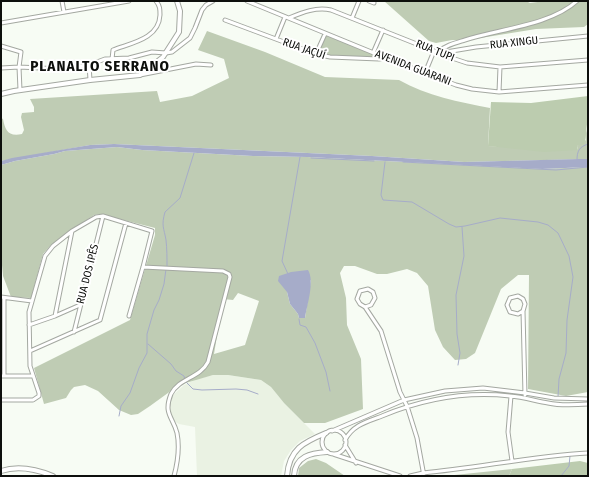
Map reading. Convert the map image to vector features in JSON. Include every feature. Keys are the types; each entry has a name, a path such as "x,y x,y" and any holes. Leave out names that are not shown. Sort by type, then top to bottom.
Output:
{"street":[{"path":"62,1 64,12"},
{"path":"1,22 129,1"},
{"path":"112,59 113,50 145,38 153,33 157,28 160,19 160,5 156,1"},
{"path":"140,75 158,62 166,53 179,32 180,11 177,1"},
{"path":"1,68 19,67 62,69 88,65 105,60 129,58 152,52 166,53 176,50 192,36 202,10 212,1"},
{"name":"AVENIDA GUARANI","path":"247,1 324,34 456,85 472,89 500,92 588,84"},
{"path":"352,18 359,1"},
{"path":"369,1 374,2"},
{"path":"439,53 444,46 480,35 525,25 556,16 570,8 577,1"},
{"name":"RUA TUPI","path":"287,17 321,8 331,10 452,58 467,63 500,68 588,60"},
{"path":"276,39 287,17"},
{"name":"RUA JAÇUÍ","path":"226,20 316,54 330,57 386,58"},
{"path":"373,52 383,30"},
{"path":"316,54 324,34"},
{"name":"RUA XINGU","path":"439,53 476,47 588,36"},
{"path":"171,45 176,50"},
{"path":"1,46 20,52 20,90"},
{"path":"425,73 434,50"},
{"path":"1,94 90,80 140,75 196,64 211,65"},
{"path":"88,65 90,80"},
{"path":"500,68 500,92"},
{"path":"1,400 33,400 38,398 39,392 30,366 29,312 48,251 72,232 96,217 103,216 152,231 129,316"},
{"name":"RUA DOS IPÊS","path":"74,332 103,216"},
{"path":"30,351 100,320 126,223"},
{"path":"55,316 72,232"},
{"path":"143,267 223,271 229,274 230,277 208,362 203,370 187,379 175,389 169,402 169,416 176,431 179,448 174,476"},
{"path":"365,307 371,305 375,298 373,292 368,289 360,291 357,296 358,302 365,307 381,331 400,392 408,406 418,438 423,474"},
{"path":"523,312 518,314 510,312 507,305 510,298 516,296 523,299 525,304 523,312 524,398"},
{"path":"32,301 3,298 2,376 33,376"},
{"path":"29,325 80,305"},
{"path":"287,476 292,455 298,447 305,442 404,400 467,388 483,388 554,398 588,399"},
{"path":"356,462 345,445 345,440 349,432 358,426 408,406 444,397 463,395 511,396 549,404 588,404"},
{"path":"511,396 508,432 512,461"},
{"path":"332,431 341,433 345,440"},
{"path":"326,432 322,442 324,449 329,453 400,476"},
{"path":"294,476 299,462 309,454 340,452 345,445"},
{"path":"410,476 512,461 588,453"},
{"path":"1,471 23,468 40,471 53,476"}],"shaded area":[{"path":"384,1 526,1 530,3 545,1 588,1 588,24 584,27 536,29 468,40 452,40 436,43 429,41"},
{"path":"207,31 265,52 325,77 399,80 410,86 432,94 455,101 490,108 488,146 578,150 577,146 586,140 588,124 588,159 464,162 372,156 114,144 90,145 1,161 1,118 3,119 8,132 17,135 22,134 24,130 21,117 22,113 34,112 34,107 30,99 157,91 160,102 192,96 229,78 224,59 198,50"},
{"path":"325,35 378,56 377,58 331,57 318,52"},
{"path":"117,147 142,150 253,156 307,157 542,169 588,167 588,392 566,396 528,389 529,275 518,275 501,289 475,353 466,359 455,360 443,347 435,330 428,286 417,273 407,269 387,274 377,274 355,266 344,266 340,273 346,298 347,325 361,359 363,409 325,423 304,423 284,403 271,387 261,380 228,375 213,375 179,385 138,414 131,415 119,410 98,391 85,385 74,387 66,398 44,404 34,368 130,320 155,235 155,228 100,214 94,215 51,245 43,254 31,298 11,297 3,276 1,254 1,165 65,151","holes":["311,280 305,318 299,318 298,314 290,304 287,292","238,293 259,301 245,345 214,354 223,299 233,300"]},
{"path":"213,375 228,375 261,380 271,387 284,403 315,434 300,441 291,450 284,461 281,476 197,476 195,427 179,424 172,420 169,410 171,397 184,385 197,379"},
{"path":"316,459 326,463 345,476 298,476 299,468 308,461"},
{"path":"512,469 509,476 445,476"}],"green space":[{"path":"588,96 586,140 584,144 577,146 578,150 544,152 488,146 491,102 531,103"},
{"path":"580,461 588,463 588,476 509,476 512,469"}],"water":[{"path":"114,144 372,156 464,162 588,159 588,167 542,169 307,157 253,156 142,150 117,147 65,151 1,165 1,161 12,158 90,145"},
{"path":"308,270 311,280 309,300 305,318 299,318 298,314 290,304 287,292 278,281 279,276 291,272"}],"waterway":[{"path":"577,160 579,150 582,146 588,144"},
{"path":"167,267 166,243 163,224 165,212 180,198 194,153"},
{"path":"288,274 282,261 300,157"},
{"path":"311,158 374,161"},
{"path":"385,162 381,195 383,200 412,202 456,227 500,218 538,222 548,225 558,233 569,256 573,277 567,320 566,353 559,379 558,397"},
{"path":"403,162 556,170 588,167"},
{"path":"458,365 460,353 457,334 456,295 464,256 462,227"},
{"path":"119,416 121,406 130,393 139,368 147,353 147,334 164,284 166,269"},
{"path":"299,319 300,325 306,327 315,343 326,372 330,391"},
{"path":"148,344 171,364 176,371 184,376 185,380"},
{"path":"186,382 193,389 236,389 247,390 258,394"},
{"path":"561,476 569,466 570,456"}],"district":[{"name":"PLANALTO SERRANO","path":"100,67"}]}
